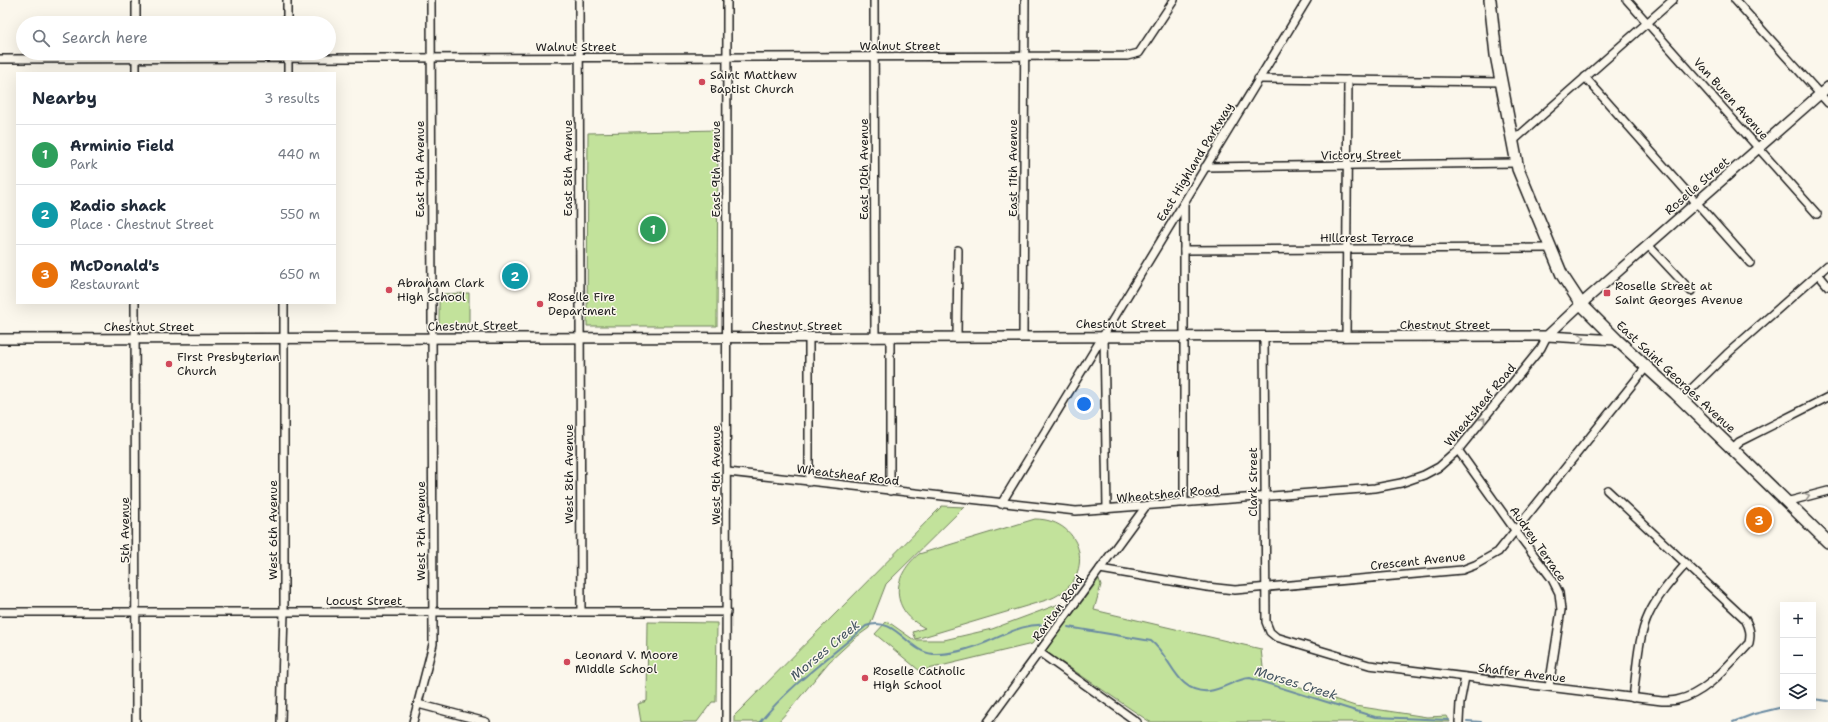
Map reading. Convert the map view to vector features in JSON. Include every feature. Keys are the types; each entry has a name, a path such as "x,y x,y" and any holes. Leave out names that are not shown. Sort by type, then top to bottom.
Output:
{"main road":[{"name":"East Saint Georges Avenue","path":"1490,0 1496,55 1517,163 1562,275 1581,304 1828,542"}],"street":[{"path":"136,0 136,16"},
{"path":"287,0 288,16"},
{"name":"East 7th Avenue","path":"431,0 431,338"},
{"name":"East 8th Avenue","path":"578,0 579,337"},
{"name":"East 9th Avenue","path":"727,0 727,338"},
{"name":"East 10th Avenue","path":"874,0 875,338"},
{"name":"East 11th Avenue","path":"1023,336 1025,0"},
{"name":"Walnut Street","path":"336,57 431,59 1127,56 1139,53 1147,44 1174,0"},
{"name":"East Highland Parkway","path":"1001,504 1307,0"},
{"name":"Van Buren Avenue","path":"1627,0 1817,214"},
{"path":"1513,141 1673,0"},
{"path":"1735,0 1828,103"},
{"name":"Walnut Street","path":"0,59 16,59"},
{"path":"136,60 136,72"},
{"path":"288,60 288,72"},
{"path":"1586,77 1750,263"},
{"path":"1258,79 1501,82"},
{"path":"1346,337 1346,166 1348,80"},
{"name":"Roselle Street","path":"1581,304 1828,87"},
{"name":"Victory Street","path":"1205,167 1517,163"},
{"path":"1184,202 1184,503"},
{"path":"1648,245 1691,291"},
{"name":"Hillcrest Terrace","path":"1184,250 1550,248"},
{"path":"957,336 958,250"},
{"path":"1681,399 1727,354 1828,265"},
{"path":"1818,274 1828,286"},
{"name":"5th Avenue","path":"135,304 136,722"},
{"name":"West 6th Avenue","path":"281,722 284,612 284,304"},
{"path":"1547,336 1581,304"},
{"name":"Chestnut Street","path":"0,338 283,339 695,336 727,338 890,338 957,336 1547,336 1617,340"},
{"path":"1104,336 1107,509"},
{"name":"Clark Street","path":"1264,336 1265,587 1268,627"},
{"name":"Wheatsheaf Road","path":"728,472 1001,504 1076,511 1375,488 1400,483 1424,475 1439,467 1458,450 1541,348 1547,336"},
{"name":"West 8th Avenue","path":"579,337 580,611"},
{"name":"West 7th Avenue","path":"413,722 432,649 431,338"},
{"name":"West 9th Avenue","path":"726,722 728,472 727,338"},
{"path":"809,338 809,482"},
{"path":"890,338 890,491"},
{"name":"Crescent Avenue","path":"1100,569 1207,587 1235,590 1462,570 1475,565 1498,552 1647,366"},
{"path":"1732,449 1739,442 1828,397"},
{"name":"Audrey Terrace","path":"1458,450 1552,579 1559,593 1560,610 1549,687"},
{"path":"1607,490 1685,564 1662,591 1649,614 1642,636 1633,698"},
{"path":"1786,502 1828,490"},
{"name":"Raritan Road","path":"988,722 1146,506"},
{"name":"Shaffer Avenue","path":"1268,627 1270,632 1276,637 1369,665 1633,698 1662,701 1678,700 1695,693 1711,682 1749,643 1750,630 1745,619 1685,564"},
{"name":"Locust Street","path":"0,612 727,612"},
{"path":"1039,652 1136,722"},
{"path":"1459,722 1465,677"},
{"path":"418,704 486,722"}],"green space":[{"path":"718,130 717,326 587,326 588,133"},
{"path":"469,293 469,327 439,328 439,294"},
{"path":"942,506 964,507 886,584 869,628 855,638 829,662 778,722 734,722 734,716"},
{"path":"1035,519 1052,522 1065,529 1074,539 1079,552 1079,565 1075,578 1065,590 1050,599 916,639 913,632 925,628 914,621 906,613 898,594 899,583 903,573 910,563 919,554"},
{"path":"1099,579 1101,585 1094,610 1261,649 1264,676 1355,706 1427,717 1447,716 1450,722 1150,722 1045,651"},
{"path":"1062,603 1032,644 920,671 875,634 887,621 914,640 944,640 992,629"},
{"path":"648,622 717,623 716,702 712,702 697,722 641,722 638,704 647,701"}],"waterway":[{"name":"Morses Creek","path":"760,722 797,684 866,626 876,624 885,625 894,629 924,652 940,654 975,647 1023,627 1046,625"},
{"name":"Morses Creek","path":"1068,627 1151,641 1158,648 1182,681 1189,687 1198,690 1215,690 1245,678 1250,678 1375,717 1449,720"},
{"name":"Morses Creek","path":"1816,699 1828,701"},
{"name":"Morses Creek","path":"1733,722 1754,714 1780,708"},
{"name":"Morses Creek","path":"1467,721 1481,722"}],"place":[{"name":"Saint Matthew Baptist Church","path":"702,82"},
{"name":"Arminio Field","path":"653,229"},
{"name":"Radio shack","path":"515,276"},
{"name":"Abraham Clark High School","path":"389,290"},
{"name":"Roselle Street at Saint Georges Avenue","path":"1607,293"},
{"name":"Roselle Fire Department","path":"540,304"},
{"name":"First Presbyterian Church","path":"169,364"},
{"name":"McDonald's","path":"1759,520"},
{"name":"Leonard V. Moore Middle School","path":"567,662"},
{"name":"Roselle Catholic High School","path":"865,678"}]}
